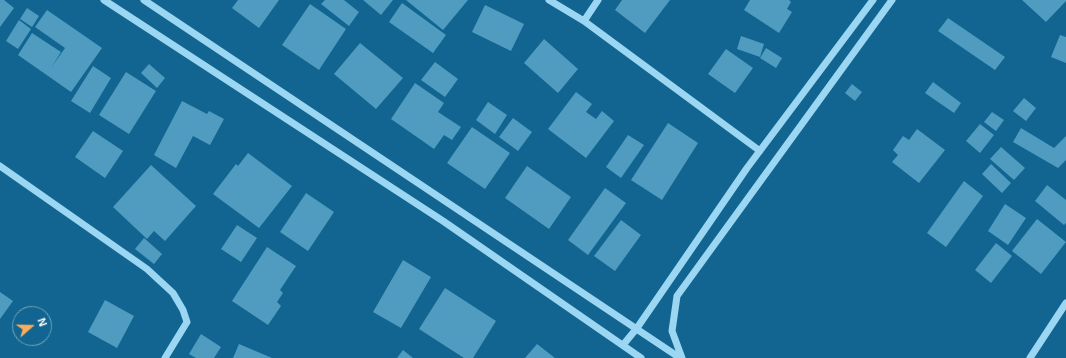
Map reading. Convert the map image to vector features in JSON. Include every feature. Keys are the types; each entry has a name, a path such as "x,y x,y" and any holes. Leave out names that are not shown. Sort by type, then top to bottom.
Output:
{"street":[{"path":"104,0 443,222 641,358"},
{"path":"144,0 681,358"},
{"path":"549,0 584,20 760,151"},
{"path":"584,20 598,0"},
{"path":"623,345 637,328 760,151 873,0"},
{"path":"681,358 672,331 677,296 892,0"},
{"path":"0,166 146,269 172,293 183,310 187,322 165,358"},
{"path":"1030,358 1066,303"}],"building":[{"path":"0,0 4,0 14,8 0,27"},
{"path":"238,0 279,0 259,28 232,8"},
{"path":"325,0 344,0 359,12 349,26 321,4"},
{"path":"363,0 393,0 381,15"},
{"path":"406,0 468,0 443,30"},
{"path":"622,0 670,0 645,33 615,10"},
{"path":"750,0 789,0 791,2 787,9 792,12 779,33 744,10"},
{"path":"1022,0 1066,0 1066,1 1046,22"},
{"path":"402,3 446,35 433,53 389,22"},
{"path":"310,4 346,29 319,70 282,45"},
{"path":"485,5 524,24 511,51 472,32"},
{"path":"27,8 39,16 32,27 20,19"},
{"path":"47,10 102,48 71,92 18,55 32,33 61,52 51,68 65,48 35,27"},
{"path":"948,18 1005,57 995,70 938,31"},
{"path":"19,20 31,29 18,49 6,41"},
{"path":"1060,35 1066,37 1066,63 1051,57"},
{"path":"741,36 764,44 760,57 737,49"},
{"path":"544,39 578,69 558,93 524,63"},
{"path":"360,43 403,78 376,109 334,74"},
{"path":"766,48 782,58 776,68 760,58"},
{"path":"726,49 753,68 735,93 708,74"},
{"path":"435,62 458,79 445,97 421,80"},
{"path":"149,64 165,78 157,88 141,73"},
{"path":"93,66 111,78 90,113 71,101"},
{"path":"126,72 156,91 129,134 99,115"},
{"path":"933,82 961,103 954,113 925,93"},
{"path":"415,83 444,103 438,112 461,127 452,140 444,135 434,149 391,119"},
{"path":"852,84 862,92 855,101 845,93"},
{"path":"576,92 592,104 586,112 596,119 602,111 614,121 586,158 548,129"},
{"path":"1024,98 1036,108 1026,121 1013,111"},
{"path":"182,101 207,114 209,111 224,119 210,145 193,136 176,168 154,155"},
{"path":"488,102 507,115 495,134 476,120"},
{"path":"992,112 1004,120 996,131 984,122"},
{"path":"513,118 532,132 518,151 499,137"},
{"path":"668,123 698,143 662,200 631,180"},
{"path":"980,124 994,135 980,153 966,141"},
{"path":"472,127 510,153 485,189 447,163"},
{"path":"1021,128 1054,148 1066,136 1066,160 1058,168 1013,142"},
{"path":"917,129 945,150 919,183 892,162 898,155 893,150 903,136 909,140"},
{"path":"93,131 123,151 105,178 75,157"},
{"path":"628,135 644,145 621,178 606,167"},
{"path":"1001,147 1025,168 1014,180 990,159"},
{"path":"248,153 292,186 259,228 213,194 236,164 238,166"},
{"path":"991,164 1011,183 1002,193 982,174"},
{"path":"151,165 196,206 165,241 154,231 147,239 113,207"},
{"path":"527,166 571,197 549,229 505,198"},
{"path":"964,181 983,196 946,247 927,233"},
{"path":"1047,185 1066,200 1066,223 1064,225 1035,201"},
{"path":"605,188 626,203 588,255 568,240"},
{"path":"306,193 334,212 308,251 280,232"},
{"path":"1005,204 1026,218 1008,245 988,231"},
{"path":"1037,219 1066,242 1041,274 1012,251"},
{"path":"621,220 641,235 615,271 594,256"},
{"path":"237,225 257,238 241,262 221,249"},
{"path":"144,238 162,254 154,264 135,249"},
{"path":"996,243 1012,256 991,283 975,270"},
{"path":"267,247 296,266 280,290 283,293 277,302 281,306 268,325 232,301"},
{"path":"403,260 431,277 401,328 373,312"},
{"path":"445,288 496,321 473,358 464,358 419,329"},
{"path":"0,292 13,301 0,319"},
{"path":"105,300 134,316 117,348 88,332"},
{"path":"201,334 221,347 214,358 196,358 189,354"},
{"path":"239,344 272,358 233,358"},
{"path":"537,344 555,358 525,358"},
{"path":"403,350 413,358 397,358"}]}
